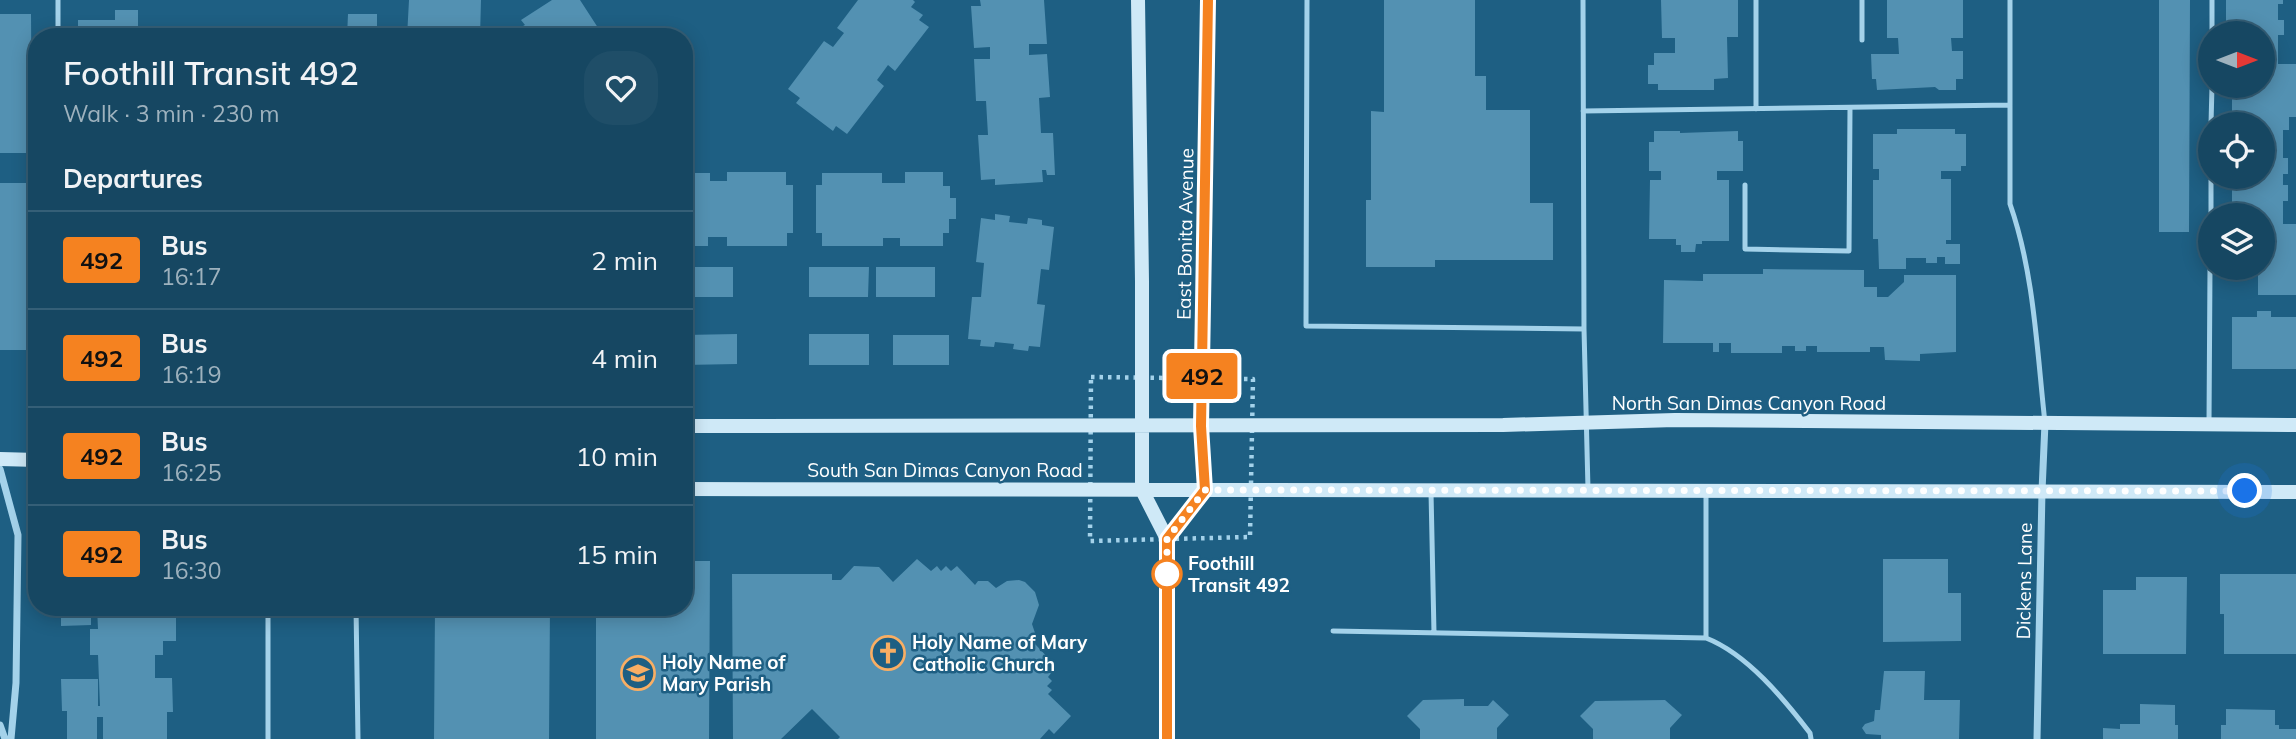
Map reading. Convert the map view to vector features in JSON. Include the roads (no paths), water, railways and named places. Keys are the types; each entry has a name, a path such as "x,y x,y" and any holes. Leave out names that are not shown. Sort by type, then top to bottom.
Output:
{"main road":[{"path":"1138,0 1142,490 1167,539 1167,739"},
{"name":"East Bonita Avenue","path":"1205,490 1201,426 1208,0"},
{"name":"North San Dimas Canyon Road","path":"1201,426 1675,420 2296,425"},
{"path":"693,426 1201,426"},
{"path":"0,459 28,460"},
{"name":"South San Dimas Canyon Road","path":"693,489 1205,490"},
{"path":"1167,539 1205,490 2296,492"}],"street":[{"name":"Dickens Lane","path":"2037,739 2045,423"},
{"path":"0,469 18,535 16,683 11,739"},
{"path":"0,725 5,739"}],"lane":[{"path":"58,0 58,28"},
{"path":"1307,0 1306,326 1584,329"},
{"path":"1583,0 1584,329 1588,489"},
{"path":"1756,0 1756,108"},
{"path":"1863,0 1863,40"},
{"path":"2010,0 2010,204 2018,228 2036,335 2045,423"},
{"path":"2212,0 2212,21"},
{"path":"1583,111 2010,105"},
{"path":"1745,185 1745,249 1849,251 1850,108"},
{"path":"2209,425 2210,280"},
{"path":"1706,490 1706,638"},
{"path":"1431,491 1434,633"},
{"path":"268,616 268,739"},
{"path":"356,616 358,739"},
{"path":"1333,631 1706,638 1723,645 1787,703 1810,733 1811,739"}],"place":[{"name":"Foothill Transit 492","path":"1167,574"},
{"name":"Holy Name of Mary Catholic Church","path":"888,653"},
{"name":"Holy Name of Mary Parish","path":"638,673"}]}
